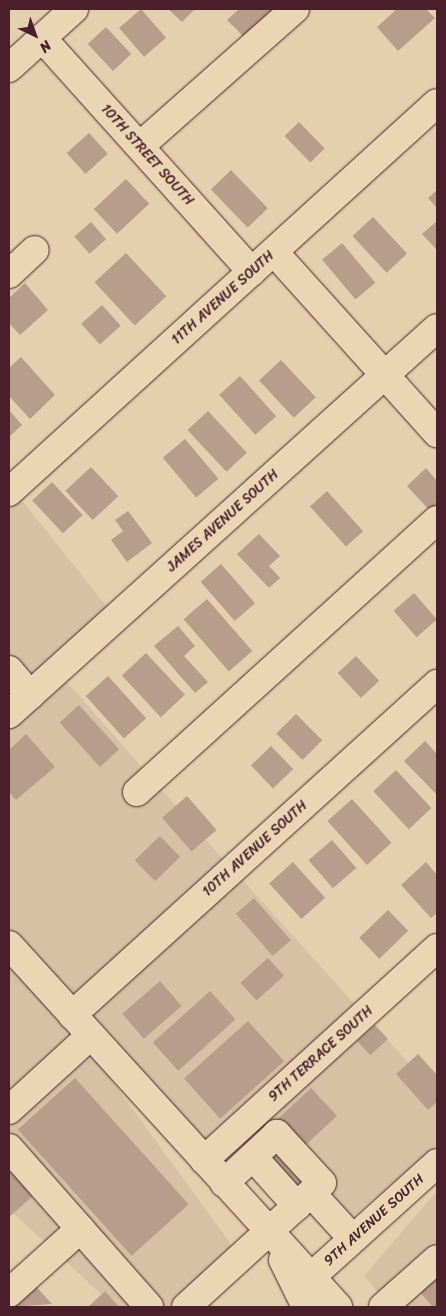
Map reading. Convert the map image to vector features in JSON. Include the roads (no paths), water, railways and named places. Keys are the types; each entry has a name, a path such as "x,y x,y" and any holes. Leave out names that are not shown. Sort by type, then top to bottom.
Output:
{"street":[{"path":"9,68 74,9"},
{"path":"140,146 295,9"},
{"name":"10TH STREET SOUTH","path":"42,38 252,272"},
{"name":"11TH AVENUE SOUTH","path":"9,492 437,103"},
{"path":"9,274 35,250"},
{"path":"274,252 386,374 437,433"},
{"name":"JAMES AVENUE SOUTH","path":"9,714 437,328"},
{"path":"137,792 437,520"},
{"path":"9,670 30,695"},
{"name":"10TH AVENUE SOUTH","path":"72,1015 437,684"},
{"path":"9,945 338,1307"},
{"name":"9TH TERRACE SOUTH","path":"204,1160 437,948"},
{"path":"9,1110 91,1035"},
{"path":"9,1148 149,1307"},
{"path":"224,1183 253,1157 353,1239"},
{"name":"9TH AVENUE SOUTH","path":"311,1277 437,1163"},
{"path":"186,1307 304,1200"},
{"path":"9,1293 80,1229"},
{"path":"269,1232 306,1307"},
{"path":"384,1307 437,1259"}]}
